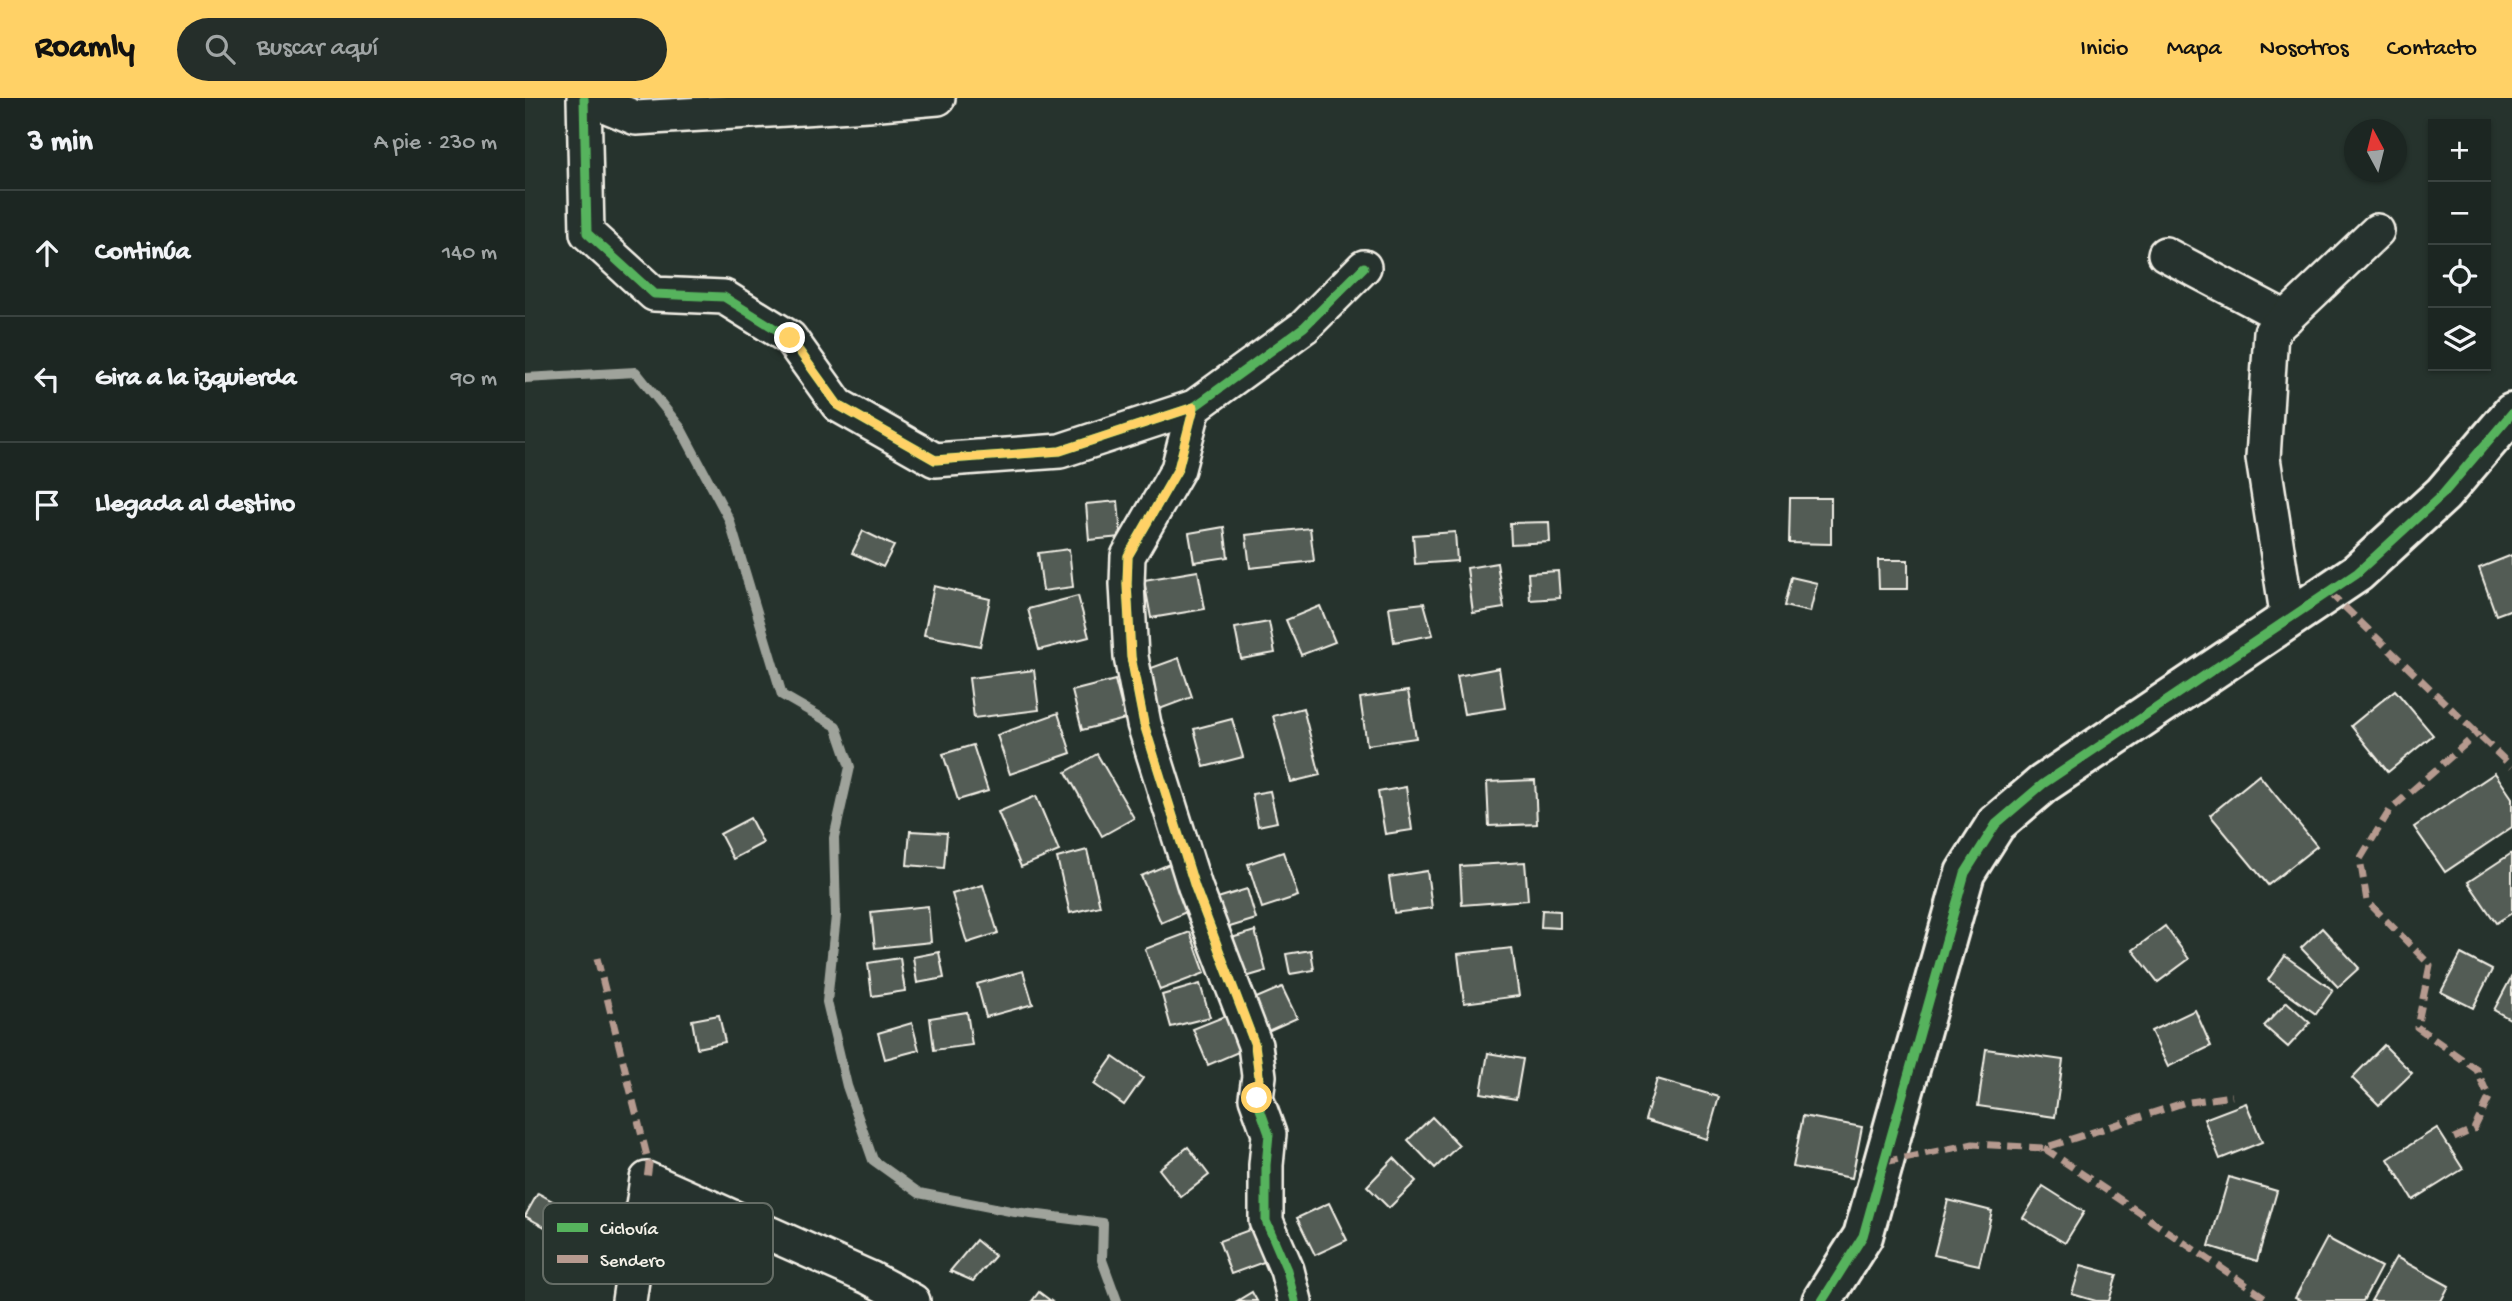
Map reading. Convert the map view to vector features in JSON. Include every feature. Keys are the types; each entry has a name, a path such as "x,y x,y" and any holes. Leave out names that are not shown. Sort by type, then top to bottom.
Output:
{"street":[{"path":"938,98 636,118 586,98 587,233 653,293 724,298 790,338 838,405 935,460 1060,451 1194,407 1304,327 1364,267"},
{"path":"2288,620 2263,458 2271,332 2377,232"},
{"path":"2165,254 2286,318"},
{"path":"1194,407 1178,469 1128,556 1131,657 1144,724 1195,887 1255,1045 1259,1076 1257,1098 1269,1134 1266,1221 1287,1270 1295,1301"},
{"path":"1822,1301 1863,1236 1965,873 1996,824 2043,784 2357,573 2443,494 2512,413"},
{"path":"643,1203 647,1179 701,1203"},
{"path":"773,1235 870,1278 913,1301"}],"building":[{"path":"1790,498 1831,498 1831,544 1789,543"},
{"path":"1118,501 1121,537 1089,540 1086,504"},
{"path":"1549,522 1550,542 1511,544 1510,523"},
{"path":"1224,527 1228,557 1194,562 1189,533"},
{"path":"1310,528 1314,561 1250,568 1246,535"},
{"path":"863,531 894,546 883,567 852,553"},
{"path":"1455,532 1457,561 1415,564 1413,535"},
{"path":"1069,549 1073,587 1043,591 1038,553"},
{"path":"2512,555 2512,609 2496,615 2479,568"},
{"path":"1878,560 1908,560 1908,589 1879,589"},
{"path":"1497,563 1504,608 1473,613 1467,568"},
{"path":"1198,571 1205,609 1151,618 1144,580"},
{"path":"1558,571 1560,598 1530,600 1528,573"},
{"path":"1791,577 1817,583 1810,612 1784,606"},
{"path":"934,586 990,599 980,646 924,635"},
{"path":"1078,596 1089,637 1039,650 1028,609"},
{"path":"1424,603 1433,635 1394,642 1389,607"},
{"path":"1320,606 1335,642 1301,655 1286,620"},
{"path":"1269,622 1275,653 1241,659 1235,628"},
{"path":"1179,658 1192,697 1157,710 1143,671"},
{"path":"1499,668 1505,708 1464,714 1457,676"},
{"path":"1034,670 1039,710 974,718 969,678"},
{"path":"1115,680 1125,719 1082,730 1072,691"},
{"path":"2395,690 2433,735 2388,772 2351,726"},
{"path":"1408,691 1416,738 1367,745 1360,698"},
{"path":"1303,708 1320,775 1291,782 1273,716"},
{"path":"1058,713 1071,753 1010,774 997,735"},
{"path":"1232,719 1243,757 1204,767 1194,729"},
{"path":"973,745 988,791 958,800 943,754"},
{"path":"1097,754 1134,818 1102,836 1066,772"},
{"path":"2495,773 2512,798 2512,827 2445,872 2414,827"},
{"path":"2259,775 2317,846 2268,885 2210,815"},
{"path":"1535,780 1537,824 1489,826 1487,782"},
{"path":"1406,787 1412,830 1385,834 1378,792"},
{"path":"1270,791 1277,822 1258,826 1252,794"},
{"path":"1036,796 1059,851 1021,867 998,812"},
{"path":"750,818 763,843 733,859 720,834"},
{"path":"910,831 947,833 944,868 907,865"},
{"path":"1087,850 1100,906 1070,913 1057,858"},
{"path":"1283,852 1298,896 1262,908 1248,864"},
{"path":"2512,853 2512,913 2496,923 2468,882"},
{"path":"1174,862 1193,909 1161,923 1141,876"},
{"path":"1525,862 1528,900 1462,905 1460,866"},
{"path":"1427,871 1432,908 1394,913 1389,877"},
{"path":"983,885 998,933 967,943 952,894"},
{"path":"1247,889 1256,919 1220,930 1211,900"},
{"path":"928,906 931,942 875,948 871,912"},
{"path":"1542,910 1560,911 1560,928 1541,927"},
{"path":"2165,926 2189,959 2158,982 2133,950"},
{"path":"2322,928 2359,968 2338,987 2301,948"},
{"path":"1255,931 1266,971 1239,979 1228,939"},
{"path":"1190,932 1205,973 1160,990 1145,949"},
{"path":"1512,948 1519,996 1464,1003 1458,954"},
{"path":"1311,950 1314,970 1290,974 1286,954"},
{"path":"939,952 944,978 917,983 913,957"},
{"path":"2461,954 2492,970 2473,1008 2441,992"},
{"path":"2285,956 2333,990 2316,1014 2268,980"},
{"path":"900,958 905,991 872,996 868,963"},
{"path":"1023,971 1033,1004 986,1017 977,984"},
{"path":"2512,976 2512,1020 2494,1010"},
{"path":"1200,984 1210,1017 1171,1027 1162,995"},
{"path":"1282,987 1297,1018 1261,1034 1247,1002"},
{"path":"2287,1002 2310,1023 2288,1047 2264,1026"},
{"path":"2195,1010 2211,1046 2168,1067 2151,1031"},
{"path":"967,1012 972,1045 934,1050 930,1018"},
{"path":"719,1015 725,1042 697,1048 692,1020"},
{"path":"1228,1015 1243,1050 1208,1065 1193,1029"},
{"path":"912,1023 919,1050 885,1059 878,1033"},
{"path":"2384,1045 2412,1073 2379,1105 2352,1078"},
{"path":"1986,1049 2063,1060 2055,1117 1978,1106"},
{"path":"1488,1053 1523,1059 1516,1099 1481,1093"},
{"path":"1113,1057 1143,1078 1124,1105 1094,1084"},
{"path":"1657,1079 1719,1097 1707,1139 1645,1120"},
{"path":"2246,1103 2262,1142 2220,1159 2204,1119"},
{"path":"1803,1116 1862,1127 1852,1178 1793,1167"},
{"path":"1432,1117 1459,1145 1435,1168 1408,1140"},
{"path":"2437,1128 2463,1169 2413,1200 2388,1159"},
{"path":"1188,1147 1209,1175 1181,1197 1159,1169"},
{"path":"1394,1158 1416,1181 1389,1208 1367,1186"},
{"path":"2229,1177 2277,1191 2257,1261 2209,1246"},
{"path":"2043,1186 2084,1212 2065,1243 2023,1218"},
{"path":"538,1193 556,1203 543,1203 543,1226 525,1216"},
{"path":"1948,1200 1992,1211 1979,1265 1934,1255"},
{"path":"1329,1203 1347,1240 1315,1255 1297,1218"},
{"path":"1260,1226 1272,1259 1231,1274 1219,1241"},
{"path":"2327,1238 2381,1267 2363,1301 2302,1301 2295,1298"},
{"path":"976,1240 995,1256 973,1281 950,1271"},
{"path":"2396,1257 2449,1286 2441,1301 2371,1301"},
{"path":"2081,1265 2117,1275 2109,1301 2096,1301 2072,1294"},
{"path":"1039,1292 1051,1301 1032,1301"},
{"path":"1252,1292 1257,1301 1237,1301"}],"waterway":[{"path":"525,378 636,372 680,427 729,519 782,695 836,726 850,767 834,838 836,916 827,1002 847,1086 873,1160 919,1193 1015,1212 1103,1223 1102,1260 1117,1301"}],"marked path":[{"path":"2329,592 2512,767"},
{"path":"2454,1138 2474,1129 2489,1098 2477,1070 2417,1027 2430,965 2367,901 2360,859 2390,810 2479,732"},
{"path":"597,958 649,1164 647,1179"},
{"path":"1884,1162 1973,1144 2044,1148 2183,1103 2232,1096"},
{"path":"2044,1148 2270,1301"}],"cycle path":[{"path":"584,98 587,233 654,294 724,297 790,338 838,405 935,460 1060,451 1194,407 1304,327 1364,267"},
{"path":"1194,407 1178,469 1128,556 1131,657 1144,724 1195,887 1255,1045 1259,1076 1256,1098 1269,1134 1266,1221 1287,1270 1295,1301"},
{"path":"1822,1301 1863,1236 1965,873 1996,824 2043,784 2357,573 2443,494 2512,413"}],"route":[{"path":"790,338 838,405 935,460 1060,451 1194,407 1178,469 1128,556 1131,657 1144,724 1195,887 1255,1045 1259,1076 1257,1098"}]}
